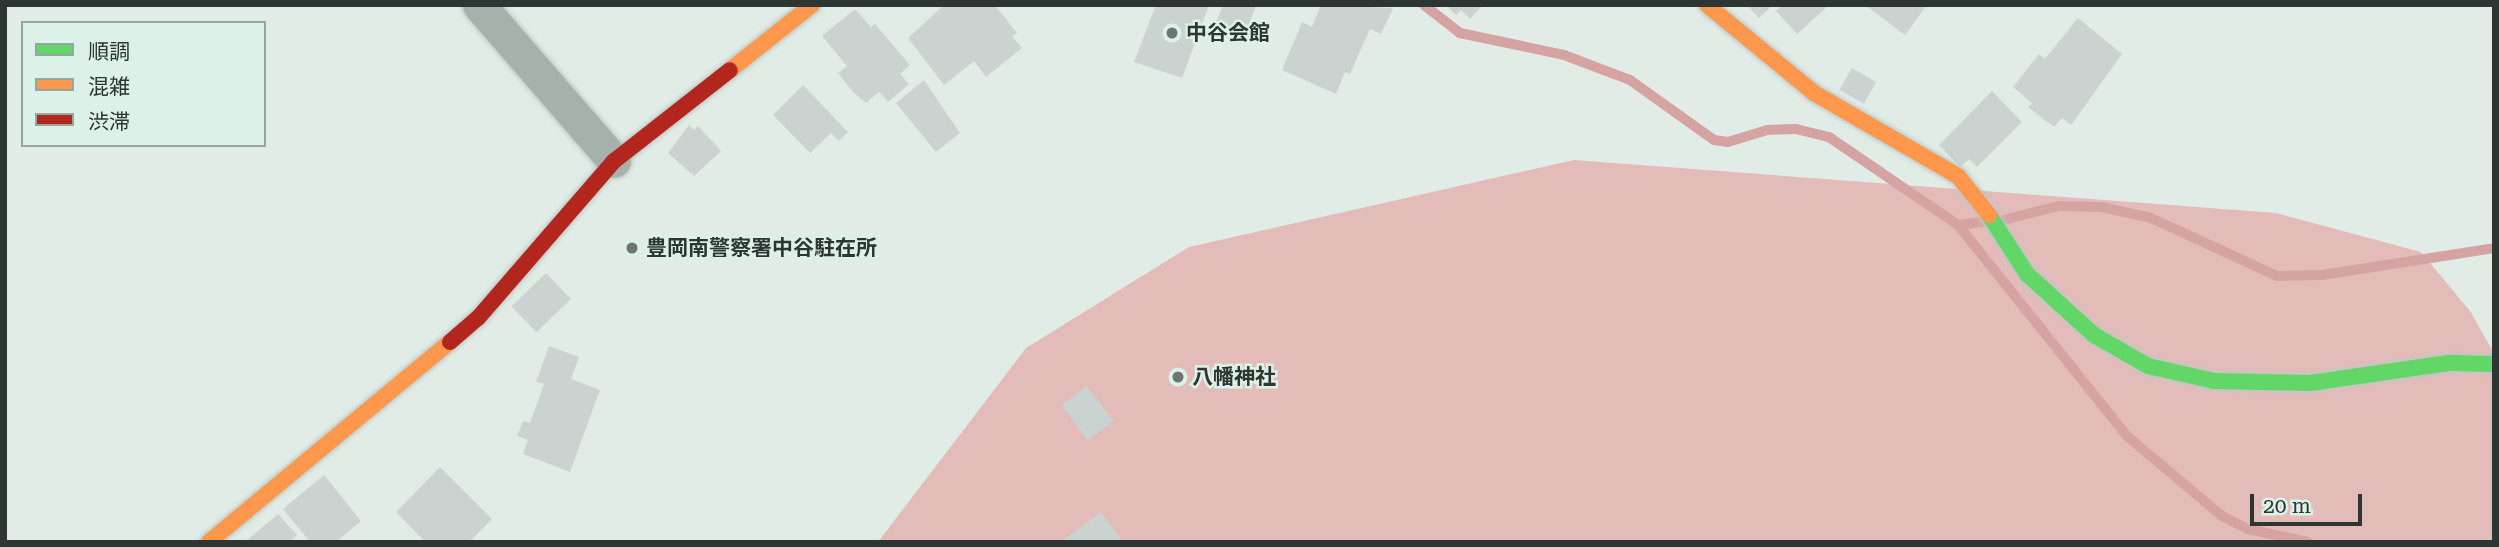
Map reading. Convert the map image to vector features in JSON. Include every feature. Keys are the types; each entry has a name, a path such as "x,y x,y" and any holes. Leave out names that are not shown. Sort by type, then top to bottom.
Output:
{"street":[{"path":"479,5 614,161"},
{"path":"209,542 478,318 614,161 812,5"},
{"path":"1707,5 1814,93 1958,176 1986,208 1997,233 2027,274 2094,335 2148,366 2214,381 2310,383 2449,363 2494,364"}],"shaded area":[{"path":"1574,160 2276,213 2421,252 2470,311 2494,353 2494,542 878,542 1026,348 1189,247"}],"building":[{"path":"944,5 995,5 1017,33 1012,36 1022,48 986,77 974,61 944,85 908,38"},
{"name":"中谷会館","path":"1156,5 1209,5 1182,78 1134,62"},
{"path":"1223,5 1256,5 1245,36 1215,26"},
{"path":"1321,5 1393,8 1381,34 1370,29 1350,74 1345,72 1336,94 1282,70 1302,22 1312,27"},
{"path":"1446,5 1483,5 1470,19 1461,10 1456,15"},
{"path":"1747,5 1773,5 1759,18"},
{"path":"1783,5 1829,5 1797,34 1776,11"},
{"path":"1865,5 1927,5 1905,35"},
{"path":"855,9 871,27 875,24 910,65 900,74 909,84 888,102 879,92 866,103 853,92 838,73 847,66 822,36"},
{"path":"2078,18 2122,54 2071,125 2062,118 2054,127 2028,107 2032,103 2013,87 2039,54 2045,59"},
{"path":"1852,68 1876,82 1864,104 1840,90"},
{"path":"924,80 960,133 936,152 896,103"},
{"path":"803,85 848,132 839,141 831,133 810,153 773,115"},
{"path":"1992,91 2022,122 1977,167 1969,159 1960,167 1939,145"},
{"path":"689,125 694,130 698,126 721,151 694,176 668,153"},
{"path":"546,273 571,299 536,332 511,306"},
{"path":"549,346 579,357 571,379 600,390 570,472 523,454 528,440 517,436 523,421 530,423 544,384 536,382"},
{"path":"1087,386 1113,421 1088,440 1061,405"},
{"path":"440,467 492,519 469,542 425,542 396,512"},
{"path":"324,475 361,521 336,542 310,542 283,509"},
{"path":"1101,512 1123,542 1061,542"},
{"path":"278,514 297,535 289,542 245,542"}],"waterway":[{"path":"1424,5 1460,33 1564,55 1630,80 1714,140 1728,142 1767,130 1796,129 1829,137 1958,225 1984,222"},
{"path":"2000,221 2058,206 2101,207 2151,218 2277,276 2322,275 2494,248"},
{"path":"1958,225 2128,437 2222,516 2248,529 2308,542"}],"traffic: fast":[{"path":"1989,215 2027,274 2094,335 2148,366 2214,381 2310,383 2449,363 2494,364"}],"traffic: slow":[{"path":"730,70 812,5"},
{"path":"1707,5 1814,93 1958,176 1989,215"},
{"path":"209,542 450,342"}],"traffic: jam":[{"path":"450,342 478,318 614,161 730,70"}],"place":[{"name":"中谷会館","path":"1172,33"},
{"name":"豊岡南警察署中谷駐在所","path":"632,248"},
{"name":"八幡神社","path":"1178,377"}]}
